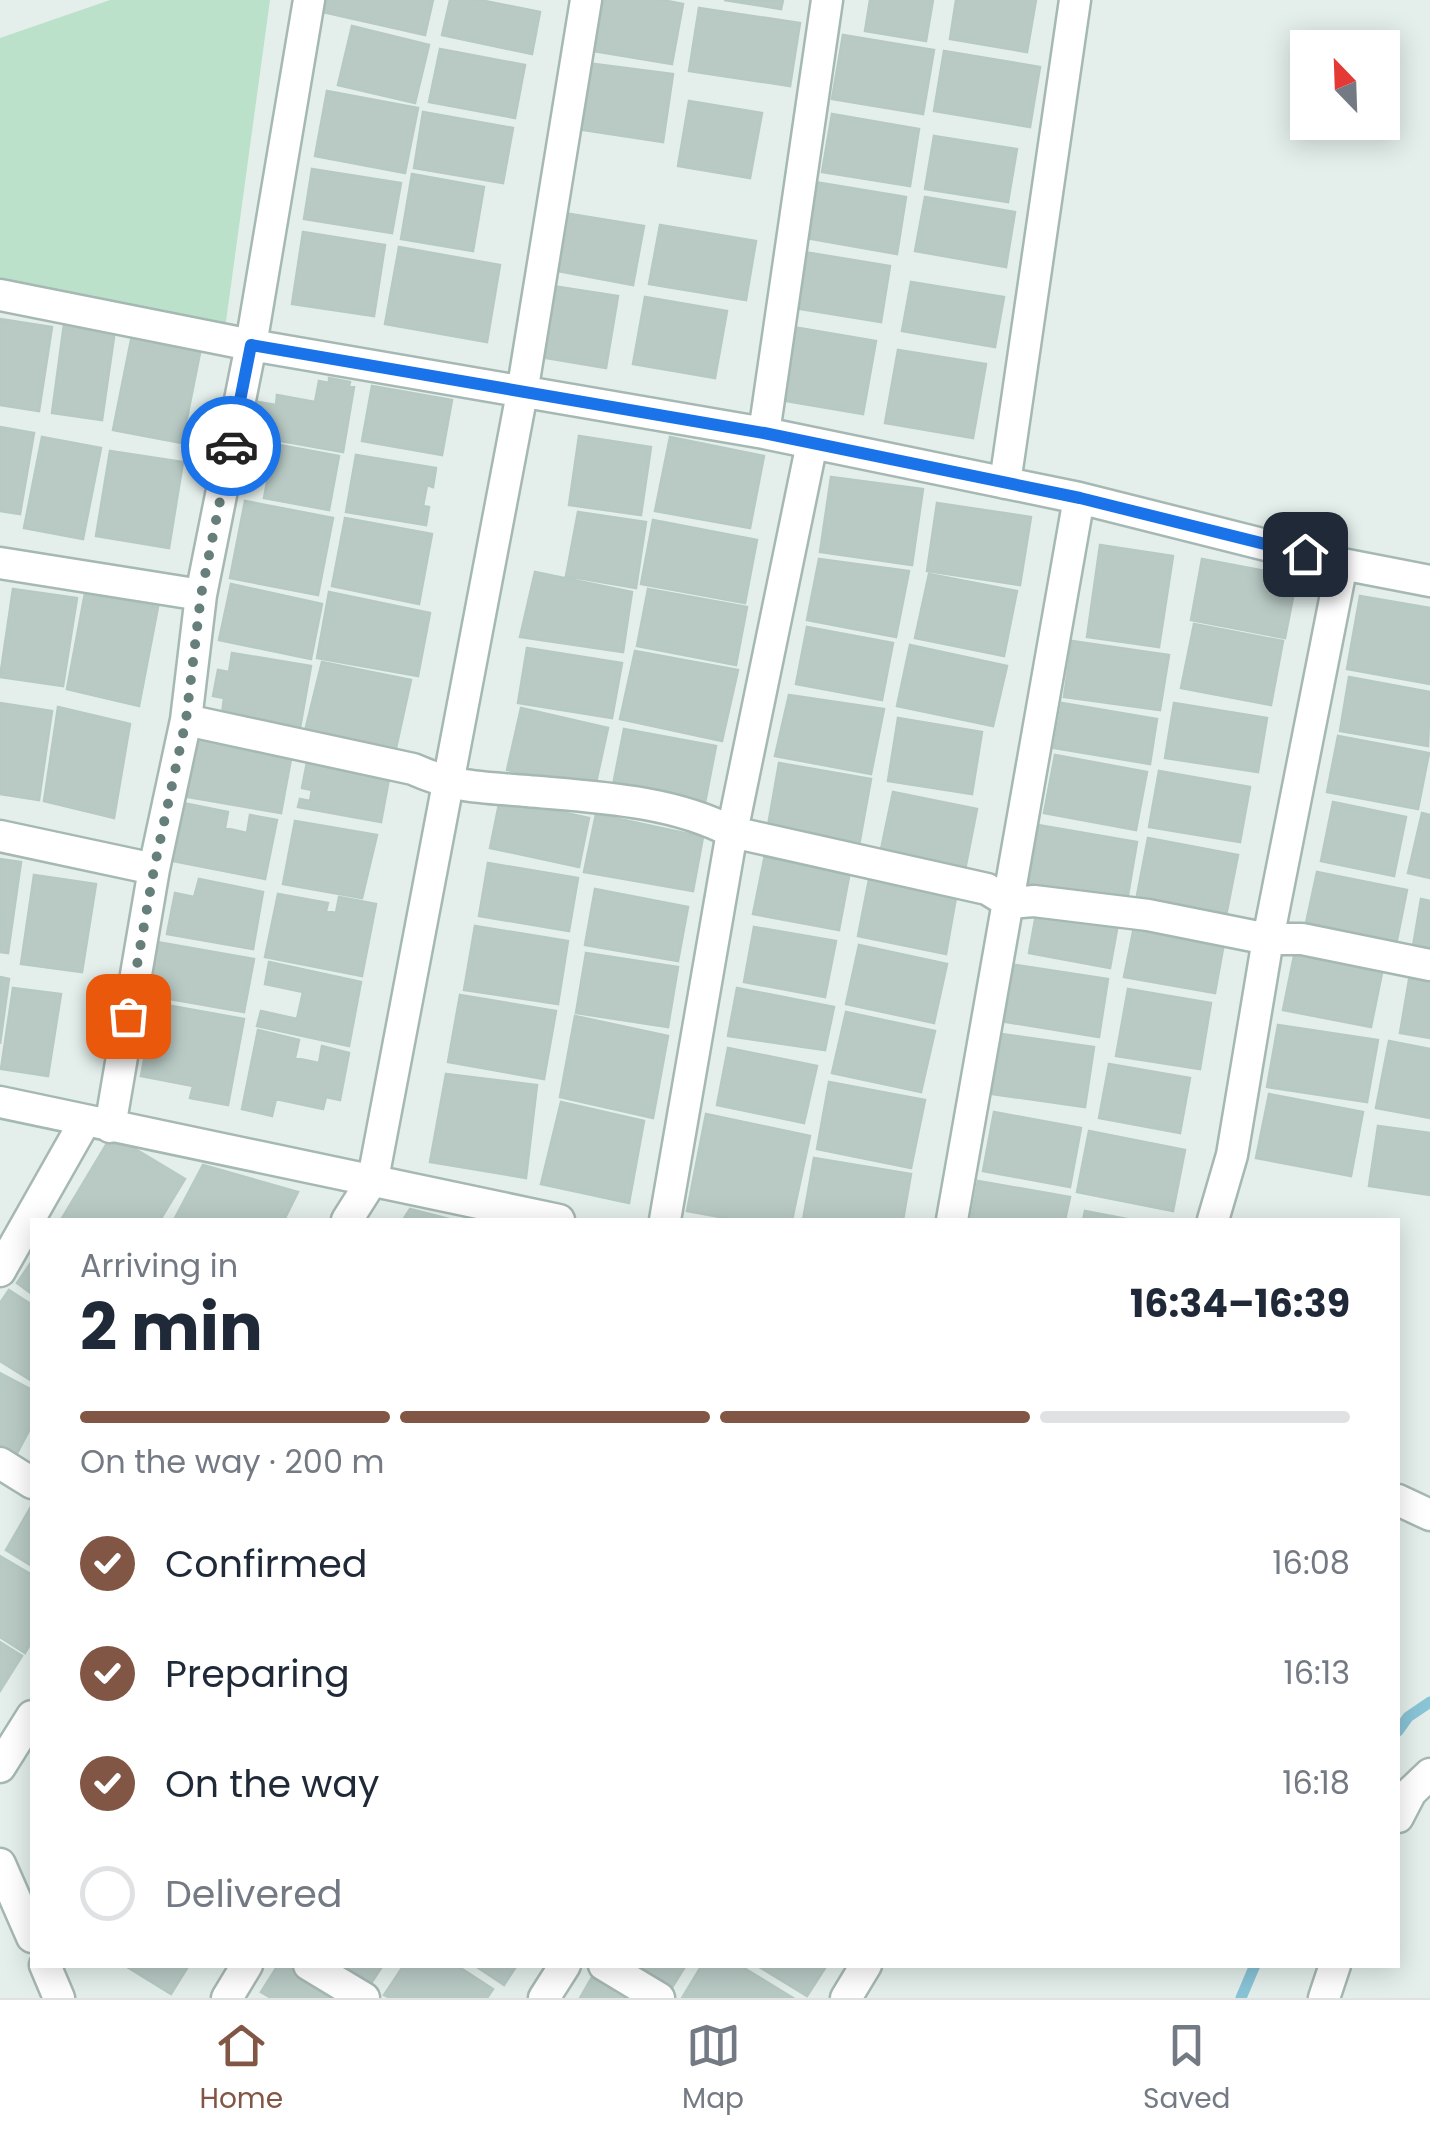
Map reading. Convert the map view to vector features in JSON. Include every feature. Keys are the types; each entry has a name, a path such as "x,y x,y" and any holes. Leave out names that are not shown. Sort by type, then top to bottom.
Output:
{"street":[{"path":"35,1218 98,1124 186,720 201,595 251,345 309,0"},
{"path":"348,1218 373,1179 522,394 586,0"},
{"path":"764,433 827,0"},
{"path":"1005,483 1075,0"},
{"path":"0,295 522,394 764,433 1080,498 1342,564 1430,581"},
{"path":"665,1218 732,832 812,443"},
{"path":"952,1218 1080,498"},
{"path":"0,563 201,595"},
{"path":"1214,1218 1232,1154 1268,939 1342,564"},
{"path":"186,720 413,769 446,784 595,797 704,818 732,832 987,890 1010,903 1034,900 1148,915 1268,939 1302,938 1430,965"},
{"path":"0,836 154,869"},
{"path":"0,1102 551,1218"},
{"path":"0,1271 30,1226"},
{"path":"0,1463 30,1482"},
{"path":"1400,1501 1430,1514"},
{"path":"0,1766 30,1719"},
{"path":"1400,1812 1411,1792 1430,1774"},
{"path":"0,1864 30,1932"},
{"path":"46,1968 59,1998"},
{"path":"227,1998 245,1968"},
{"path":"313,1968 364,1998"},
{"path":"544,1998 563,1968"},
{"path":"609,1968 659,1998"},
{"path":"846,1998 864,1968"},
{"path":"1324,1998 1334,1968"}],"green space":[{"path":"110,0 270,0 225,329 0,279 0,38"}],"building":[{"path":"326,0 433,0 425,35 323,12"},
{"path":"450,0 480,0 540,12 532,54 442,35"},
{"path":"596,0 662,0 683,4 672,64 587,50"},
{"path":"724,0 783,0 781,9"},
{"path":"870,0 933,0 926,41 865,31"},
{"path":"956,0 1036,0 1027,52 950,39"},
{"path":"699,8 800,23 790,86 689,71"},
{"path":"352,26 429,45 415,103 338,85"},
{"path":"843,35 934,50 923,114 832,99"},
{"path":"440,49 525,65 515,118 429,102"},
{"path":"944,51 1040,67 1030,127 934,111"},
{"path":"579,62 673,74 663,142 570,128"},
{"path":"327,91 418,108 405,173 315,156"},
{"path":"689,101 762,113 750,178 678,166"},
{"path":"423,112 513,128 503,183 414,168"},
{"path":"832,114 919,129 910,186 822,172"},
{"path":"934,136 1017,149 1008,202 925,189"},
{"path":"312,169 401,183 392,233 304,219"},
{"path":"412,174 484,187 473,251 401,239"},
{"path":"815,182 906,197 897,254 806,238"},
{"path":"925,197 1015,212 1006,267 915,251"},
{"path":"558,212 644,226 633,285 547,269"},
{"path":"660,225 756,241 746,300 649,284"},
{"path":"303,232 385,245 374,316 292,304"},
{"path":"399,247 500,265 487,342 385,324"},
{"path":"798,251 890,266 881,322 788,307"},
{"path":"911,282 1004,297 995,347 902,331"},
{"path":"546,285 618,296 606,368 534,356"},
{"path":"645,297 727,311 715,378 633,364"},
{"path":"0,319 52,327 39,411 0,405"},
{"path":"64,324 115,330 102,420 52,413"},
{"path":"787,326 876,341 863,414 774,399"},
{"path":"133,330 202,343 182,443 113,430"},
{"path":"898,350 986,364 973,438 885,423"},
{"path":"329,378 350,382 349,386 354,387 343,452 252,436 258,402 276,405 277,395 315,402 319,381 329,383"},
{"path":"372,386 452,400 442,455 362,441"},
{"path":"0,427 34,433 20,514 0,511"},
{"path":"579,436 651,447 641,515 569,505"},
{"path":"42,437 101,448 83,539 24,528"},
{"path":"670,437 764,456 750,528 655,511"},
{"path":"252,440 339,456 329,510 264,498 268,477 246,473"},
{"path":"110,451 183,462 169,548 96,536"},
{"path":"356,455 436,468 433,487 427,485 423,506 429,507 426,525 346,512"},
{"path":"831,477 923,489 912,565 820,552"},
{"path":"245,501 333,518 318,595 230,578"},
{"path":"937,503 1031,517 1020,585 927,571"},
{"path":"578,512 646,522 636,588 566,576"},
{"path":"345,518 432,534 419,604 332,586"},
{"path":"653,520 757,540 745,603 641,584"},
{"path":"1100,545 1173,556 1159,647 1087,637"},
{"path":"819,559 909,571 896,637 807,620"},
{"path":"1202,559 1297,577 1285,638 1191,620"},
{"path":"535,572 632,592 623,652 520,637"},
{"path":"929,574 1017,591 1004,656 915,638"},
{"path":"231,584 322,604 311,659 219,640"},
{"path":"13,589 77,598 63,686 0,677"},
{"path":"648,589 747,607 736,665 637,646"},
{"path":"329,592 430,613 418,676 317,658"},
{"path":"85,593 158,607 139,706 67,689"},
{"path":"1360,596 1430,608 1430,684 1347,669"},
{"path":"1194,624 1283,641 1271,705 1181,688"},
{"path":"807,627 893,643 882,700 796,684"},
{"path":"1072,641 1169,655 1160,710 1064,697"},
{"path":"910,645 1007,666 993,726 897,706"},
{"path":"527,648 622,663 612,718 518,703"},
{"path":"635,651 738,670 722,741 620,719"},
{"path":"232,653 311,666 300,728 222,714 224,698 213,696 218,670 229,672"},
{"path":"322,662 411,680 393,762 303,739"},
{"path":"1349,677 1430,692 1428,746 1340,731"},
{"path":"789,695 884,709 871,774 775,756"},
{"path":"0,703 52,711 39,800 0,794"},
{"path":"1062,703 1157,719 1150,764 1054,748"},
{"path":"1174,703 1267,718 1258,772 1165,758"},
{"path":"58,707 130,724 114,818 44,801"},
{"path":"521,708 608,728 595,787 507,770"},
{"path":"898,718 982,732 972,794 888,781"},
{"path":"196,726 293,748 281,813 182,796"},
{"path":"624,729 716,746 705,803 613,785"},
{"path":"1338,736 1429,753 1418,809 1327,792"},
{"path":"309,752 391,768 381,822 298,807 300,799 310,801 312,790 302,788"},
{"path":"1055,755 1147,772 1136,830 1044,813"},
{"path":"779,763 871,779 858,851 766,837"},
{"path":"1159,771 1250,787 1240,842 1149,827"},
{"path":"893,792 977,809 964,875 879,859"},
{"path":"500,799 589,818 579,867 490,848"},
{"path":"1333,802 1406,817 1394,876 1321,861"},
{"path":"183,803 228,812 225,828 247,833 250,815 277,820 265,879 173,861"},
{"path":"1422,813 1430,815 1430,878 1408,873"},
{"path":"596,814 703,837 693,891 584,872"},
{"path":"295,821 377,835 362,898 283,884"},
{"path":"1038,825 1137,842 1126,907 1027,890"},
{"path":"1148,838 1238,855 1225,921 1135,906"},
{"path":"766,850 851,866 839,930 753,914"},
{"path":"0,859 21,862 8,953 0,952"},
{"path":"488,863 578,878 569,931 479,916"},
{"path":"871,869 957,892 946,954 858,936"},
{"path":"1317,872 1407,890 1394,955 1303,937"},
{"path":"34,875 96,884 82,972 21,964"},
{"path":"199,879 263,892 253,949 167,934 175,893 194,897"},
{"path":"595,889 688,907 678,961 585,945"},
{"path":"278,894 328,903 326,911 336,913 339,897 376,904 362,976 265,957"},
{"path":"1421,899 1430,901 1430,961 1411,958"},
{"path":"1037,909 1118,924 1110,968 1029,953"},
{"path":"475,926 568,941 558,1004 464,990"},
{"path":"754,927 836,941 825,997 744,982"},
{"path":"1134,927 1224,943 1215,993 1124,977"},
{"path":"157,942 254,959 244,1012 147,995"},
{"path":"859,945 947,964 934,1023 846,1004"},
{"path":"1295,951 1383,968 1371,1027 1283,1010"},
{"path":"586,953 678,967 668,1027 576,1013"},
{"path":"269,962 361,982 349,1046 257,1026 261,1011 297,1019 303,992 265,984"},
{"path":"1009,964 1108,979 1099,1037 1000,1021"},
{"path":"1410,974 1430,977 1430,1038 1400,1033"},
{"path":"0,977 9,979 0,1044"},
{"path":"13,988 61,994 48,1076 1,1069"},
{"path":"737,988 834,1007 825,1050 728,1036"},
{"path":"1128,989 1211,1003 1200,1069 1116,1056"},
{"path":"460,995 556,1011 544,1079 448,1062"},
{"path":"155,1003 244,1019 228,1105 190,1098 193,1086 141,1076"},
{"path":"846,1012 935,1031 921,1092 832,1073"},
{"path":"575,1016 668,1036 653,1118 560,1097"},
{"path":"1278,1025 1378,1040 1367,1102 1267,1087"},
{"path":"258,1030 299,1040 295,1058 319,1063 322,1046 349,1053 340,1100 326,1097 323,1109 276,1099 272,1116 242,1109"},
{"path":"994,1033 1094,1047 1085,1107 985,1093"},
{"path":"1389,1041 1430,1049 1430,1118 1376,1108"},
{"path":"728,1048 817,1066 804,1123 717,1105"},
{"path":"1109,1064 1190,1078 1180,1133 1099,1118"},
{"path":"446,1074 537,1085 526,1178 430,1162"},
{"path":"829,1082 925,1100 911,1168 817,1149"},
{"path":"1269,1094 1363,1112 1351,1176 1256,1158"},
{"path":"561,1102 644,1121 629,1203 541,1184"},
{"path":"994,1112 1081,1128 1070,1187 983,1171"},
{"path":"706,1114 810,1136 792,1218 725,1218 687,1211"},
{"path":"1378,1126 1430,1133 1430,1195 1369,1186"},
{"path":"1089,1131 1185,1150 1173,1211 1077,1192"},
{"path":"112,1135 185,1179 161,1218 62,1218"},
{"path":"814,1158 911,1174 903,1218 803,1218"},
{"path":"203,1165 298,1192 285,1218 175,1218"},
{"path":"978,1181 1070,1197 1065,1218 971,1218"},
{"path":"410,1209 445,1218 404,1218"},
{"path":"1085,1211 1122,1218 1083,1218"},
{"path":"30,1264 30,1293 17,1283"},
{"path":"9,1290 30,1304 30,1380 0,1361 0,1303"},
{"path":"0,1373 30,1389 30,1429 14,1459 0,1451"},
{"path":"30,1508 30,1565 6,1550"},
{"path":"0,1556 30,1574 30,1644 25,1653 0,1637"},
{"path":"0,1642 22,1656 0,1691"},
{"path":"129,1968 187,1968 171,1994"},
{"path":"276,1968 297,1968 346,1998 271,1998 261,1992"},
{"path":"336,1968 381,1968 368,1988"},
{"path":"402,1968 461,1968 493,1989 487,1998 384,1995"},
{"path":"478,1968 515,1968 504,1985"},
{"path":"628,1968 684,1968 668,1994"},
{"path":"700,1968 744,1968 793,1998 682,1998"},
{"path":"761,1968 825,1968 807,1996"},
{"path":"595,1972 641,1998 580,1998"}],"waterway":[{"path":"1400,1728 1408,1717 1430,1702"},
{"path":"1241,1998 1254,1968"}],"way so far":[{"path":"128,1016 186,720 201,595 231,446"}],"route":[{"path":"231,446 251,345 764,433 1080,498 1305,554"}]}
